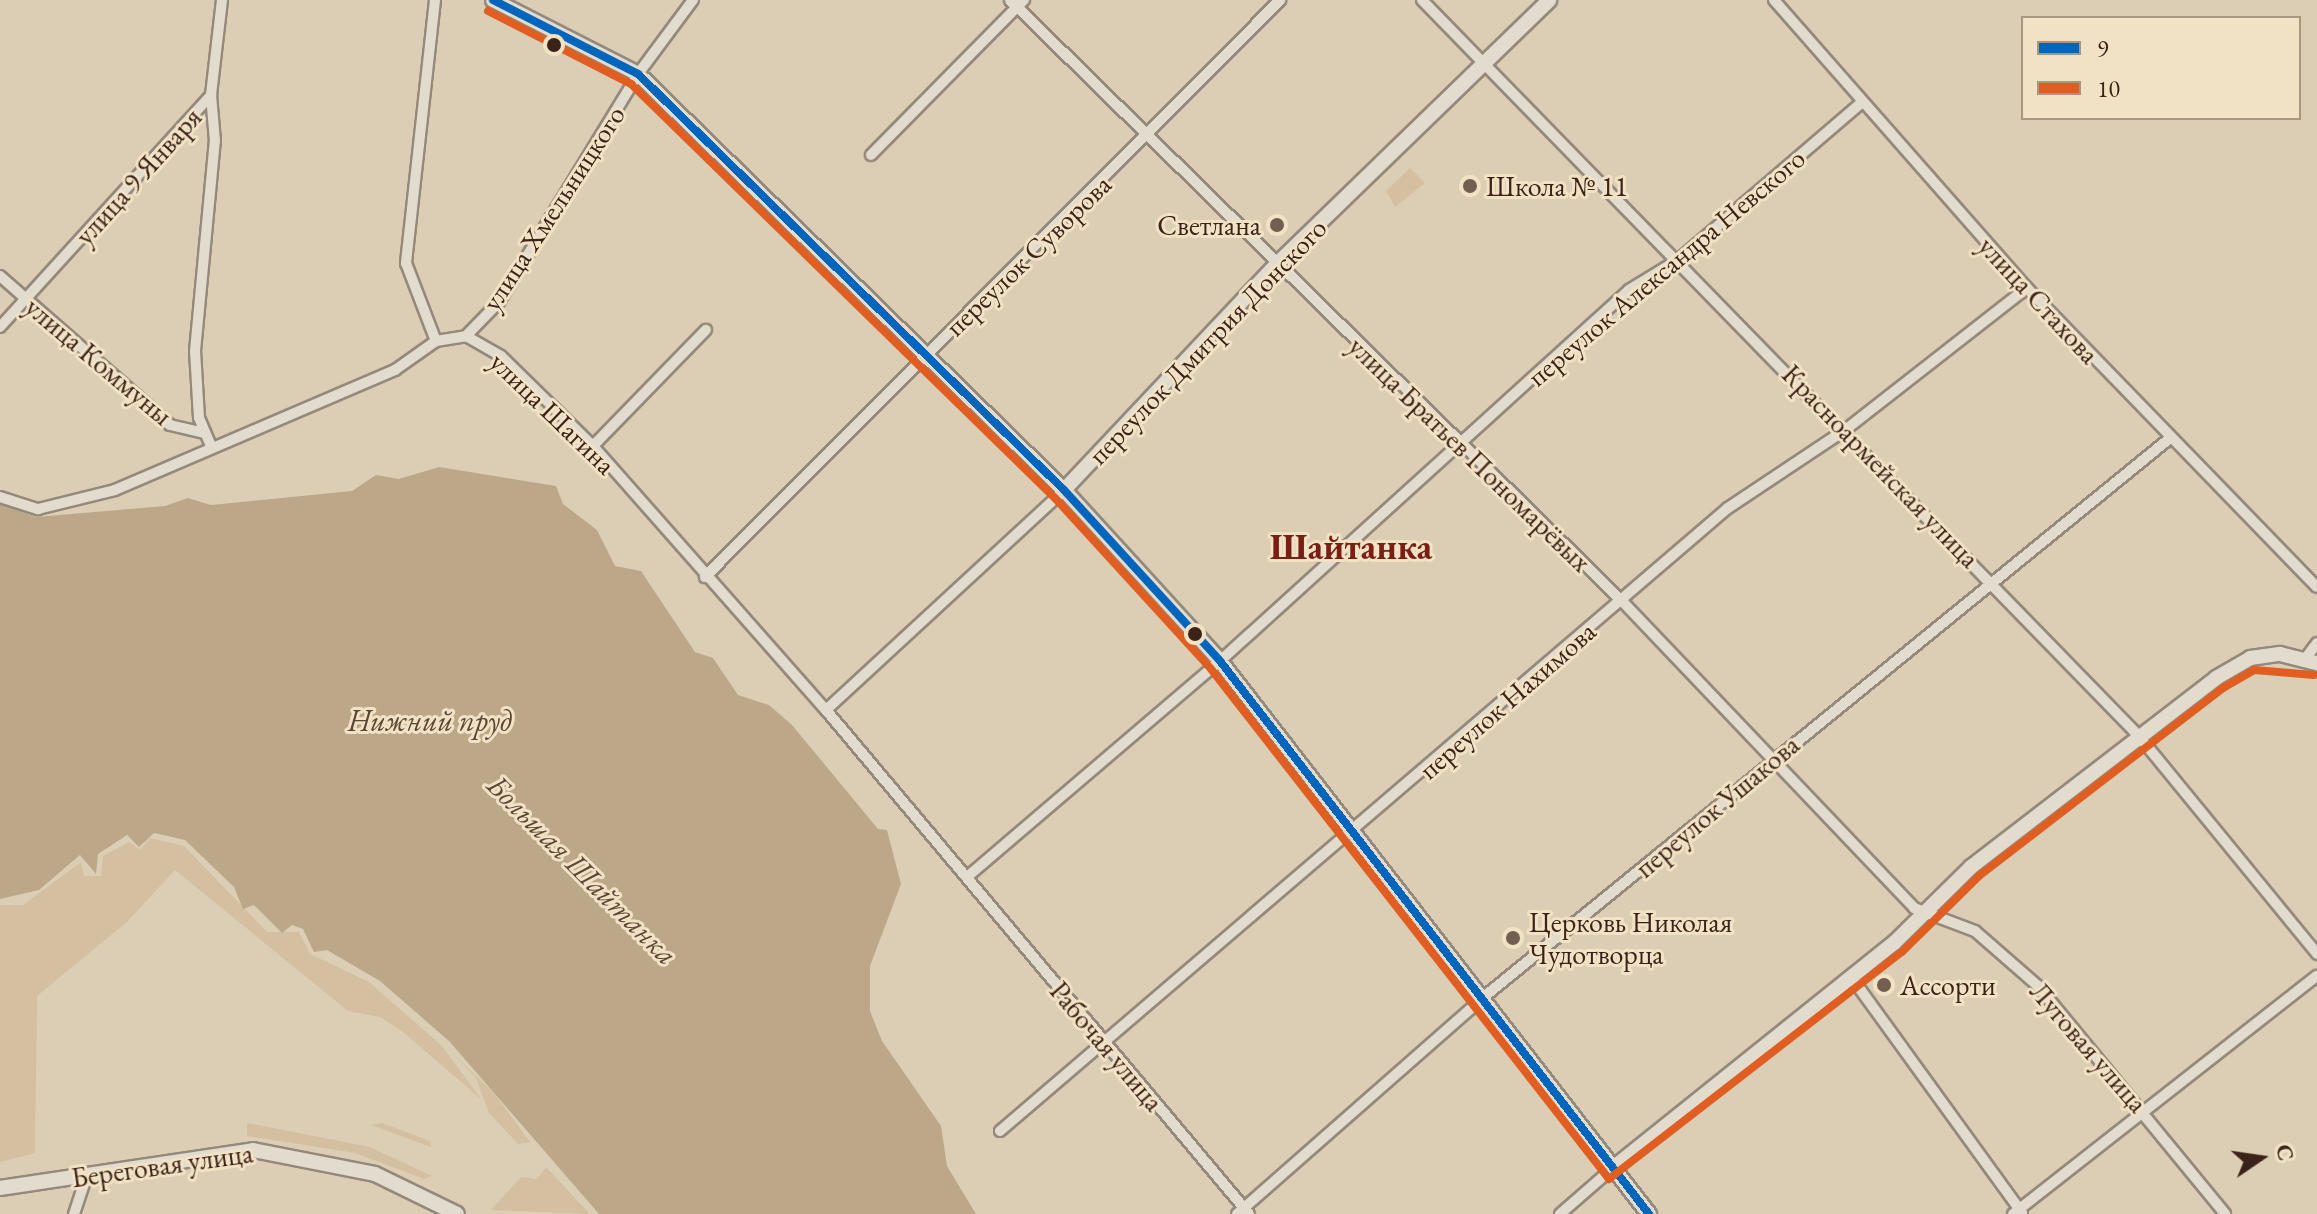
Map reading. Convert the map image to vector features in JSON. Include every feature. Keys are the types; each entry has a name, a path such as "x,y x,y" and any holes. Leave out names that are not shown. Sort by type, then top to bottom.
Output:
{"street":[{"name":"улица 9 Января","path":"0,327 211,95 222,0"},
{"path":"435,0 406,238 412,291 436,341"},
{"path":"493,0 638,74 1064,490 1220,661 1485,996 1649,1214"},
{"name":"улица Хмельницкого","path":"466,336 499,302 638,74 693,0"},
{"name":"переулок Суворова","path":"705,577 926,354 1149,137 1280,0"},
{"name":"Красноармейская улица","path":"1422,0 1996,583 2138,735 2317,954"},
{"name":"переулок Дмитрия Донского","path":"826,710 1064,490 1277,264 1549,0"},
{"name":"улица Стахова","path":"1774,0 1861,103 2027,288 2169,439 2207,468 2317,587"},
{"path":"871,155 1017,2"},
{"name":"улица Братьев Пономарёвых","path":"1017,2 1458,446 1622,601 1925,913"},
{"path":"211,95 215,141 195,351 205,433 211,446"},
{"name":"переулок Александра Невского","path":"967,877 1220,661 1629,290 1678,260 1861,103"},
{"name":"улица Коммуны","path":"0,276 170,425 205,433"},
{"name":"переулок Нахимова","path":"1000,1131 1356,831 1728,508 1845,430 2027,288"},
{"path":"593,446 706,330"},
{"name":"улица Шагина","path":"0,497 38,509 66,506 395,370 436,341 466,336 501,356 593,446 705,577 826,710 967,877"},
{"name":"переулок Ушакова","path":"1243,1212 1485,996 1996,583 2169,439"},
{"path":"1560,1214 1613,1168 1852,978 1971,867 2138,735 2250,658 2311,661 2317,643"},
{"name":"Рабочая улица","path":"967,877 1243,1212"},
{"name":"Луговая улица","path":"1925,913 1990,942 2038,986 2147,1111 2225,1214"},
{"path":"1852,978 2019,1212 2317,976"},
{"name":"Береговая улица","path":"0,1188 253,1150 375,1174 457,1214"},
{"path":"74,1214 87,1175"}],"shaded area":[{"path":"1410,168 1425,183 1395,207 1386,191"},
{"path":"150,838 184,846 267,932 299,932 310,954 369,982 442,1046 482,1100 403,1032 380,1017 348,1011 175,870 127,922 37,996 35,1153 0,1162 0,905 23,905 81,862 84,876 101,876 103,856 129,842 140,850"},
{"path":"452,1053 494,1093 530,1142 518,1144 489,1113 476,1078"},
{"path":"247,1123 370,1147 432,1176 424,1179 355,1153 247,1136"},
{"path":"382,1123 430,1141 431,1147 371,1125"},
{"path":"546,1167 590,1214 491,1210 521,1177 537,1179"}],"water":[{"name":"Нижний пруд","path":"439,467 556,486 563,504 597,530 615,566 641,571 695,652 713,658 738,695 769,705 792,725 878,829 887,830 901,884 870,966 870,1011 882,1041 941,1126 947,1166 976,1214 599,1214 449,1041 380,981 327,950 314,952 303,929 292,925 282,933 254,905 243,909 234,887 185,840 154,833 139,847 127,835 98,854 96,874 80,855 39,890 0,899 0,504 36,517 165,506 188,498 211,505 352,491 376,475 399,479"}],"transit line":[{"name":"9","path":"493,0 638,74 1064,490 1220,661 1649,1214"},
{"name":"10","path":"488,11 631,84 1055,498 1211,669 1609,1179 1902,952 1979,876 2223,688 2254,670 2314,675"}],"place":[{"name":"Школа № 11","path":"1470,186"},
{"name":"Светлана","path":"1277,225"},
{"name":"Церковь Николая Чудотворца","path":"1513,938"},
{"name":"Ассорти","path":"1884,985"}],"district":[{"name":"Шайтанка","path":"1351,547"}],"water label":[{"name":"Большая Шайтанка","path":"582,870"}]}
